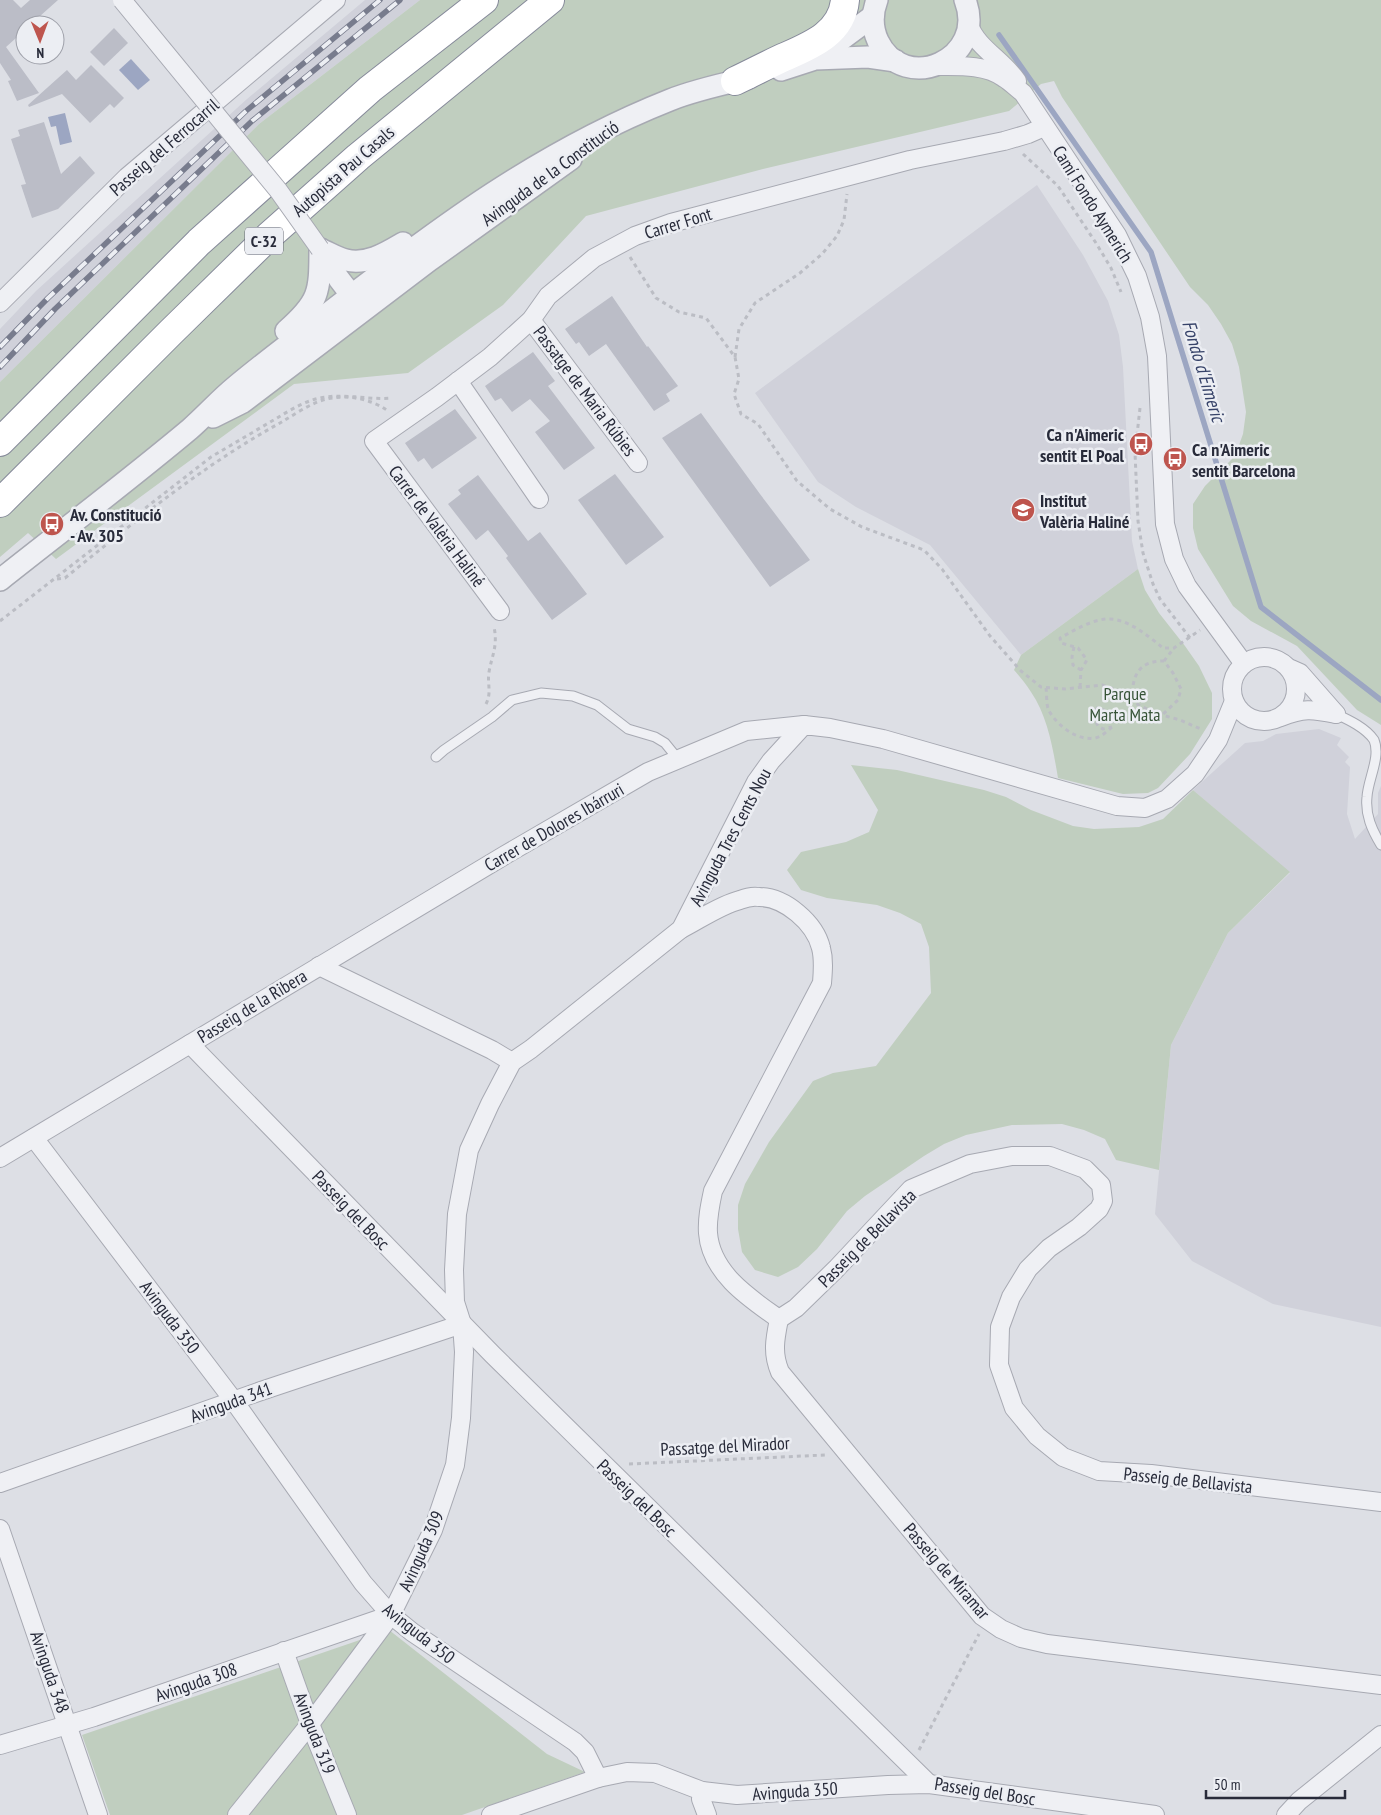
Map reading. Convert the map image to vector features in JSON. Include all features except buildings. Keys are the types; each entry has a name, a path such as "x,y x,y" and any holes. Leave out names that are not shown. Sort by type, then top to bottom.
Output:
{"highway":[{"name":"C-32","path":"0,442 192,249 261,185 370,89 484,0"},
{"name":"Autopista Pau Casals","path":"0,503 269,236 358,156 549,0"},
{"path":"735,81 817,43 833,28 840,16 845,0"}],"street":[{"path":"122,0 278,190 349,292 356,291"},
{"name":"Passeig del Ferrocarril","path":"0,303 127,178 336,0"},
{"path":"965,0 972,34 979,43 1007,67 1023,93"},
{"path":"815,59 875,8"},
{"path":"875,8 875,34 880,45 896,61"},
{"path":"815,59 868,57 896,61 915,68 935,66 946,61 956,52 964,42 969,25"},
{"name":"Avinguda de la Constitució","path":"192,427 243,402 430,260 497,201 583,139 672,99 815,59"},
{"name":"Camí Fondo Aymerich","path":"935,66 972,67 990,71 1003,77 1023,93 1117,234 1137,276 1150,317 1156,356 1166,524 1174,559 1187,586 1244,664"},
{"name":"Carrer Font","path":"374,441 403,422 490,357 531,320 548,296 594,258 634,236 671,223 847,176 910,160 1004,141 1044,127"},
{"path":"320,249 347,260 366,261 390,251 454,210 497,201"},
{"name":"Avinguda de la Constitució","path":"0,580 192,427 235,386 407,252 497,201"},
{"path":"235,386 251,364 298,321 313,304 320,281 320,249"},
{"name":"Passatge de Maria Rúbies","path":"531,320 638,463"},
{"path":"458,381 539,499"},
{"name":"Carrer de Valèria Haliné","path":"374,441 500,611"},
{"path":"1289,668 1296,684 1296,696 1287,712 1270,720 1254,720 1246,715 1234,700 1232,689 1234,678 1244,664 1254,658 1265,656 1281,661 1289,668 1300,673 1336,714"},
{"path":"804,725 830,728 883,739 1117,806 1145,808 1167,799 1195,774 1219,738 1234,700"},
{"path":"1219,738 1239,726 1270,720 1298,710 1317,710 1336,714"},
{"name":"Carrer de Dolores Ibárruri","path":"319,966 648,772 746,731 804,725"},
{"name":"Avinguda Tres Cents Nou","path":"462,1324 455,1302 454,1270 457,1214 469,1150 512,1062 681,929 756,782 771,761 804,725"},
{"path":"681,929 739,900 759,896 777,900 799,914 812,930 821,947 822,983 713,1191 708,1216 708,1234 716,1260 730,1280 755,1302 779,1319"},
{"name":"Passeig de la Ribera","path":"0,1158 319,966 492,1050 512,1062"},
{"name":"Passeig del Bosc","path":"190,1044 462,1324 929,1784 1155,1815"},
{"name":"Avinguda 350","path":"34,1138 234,1401 363,1583 390,1615 412,1632 575,1742 585,1752 598,1778 627,1772 655,1773 702,1790 736,1795 929,1784"},
{"name":"Passeig de Bellavista","path":"779,1319 796,1308 837,1268 911,1189 970,1164 1012,1156 1050,1156 1085,1169 1101,1185 1103,1201 1099,1209 1049,1248 1028,1269 1010,1297 1000,1327 999,1365 1014,1408 1037,1436 1063,1457 1099,1471 1151,1474 1381,1502"},
{"name":"Passeig de Miramar","path":"779,1319 775,1338 774,1359 780,1372 982,1616 1001,1629 1021,1638 1047,1644 1381,1685"},
{"name":"Avinguda 341","path":"0,1484 234,1401 462,1324"},
{"name":"Avinguda 309","path":"237,1815 310,1724 390,1615 434,1530 455,1465 464,1373 462,1324"},
{"name":"Avinguda 348","path":"0,1529 98,1815"},
{"name":"Avinguda 308","path":"0,1745 68,1724 390,1615"},
{"name":"Avinguda 319","path":"284,1651 310,1724 347,1815"},
{"path":"1286,1815 1300,1801 1381,1735"},
{"path":"490,1815 598,1778"},
{"path":"702,1790 701,1799 708,1815"}],"lane":[{"path":"436,757 512,700 541,693 573,696 597,705 628,729 655,737 665,743 678,759"},
{"path":"1336,714 1357,725 1375,741 1378,757 1367,796 1367,815 1381,845"}],"path":[{"path":"1025,156 1058,186 1111,268 1124,297"},
{"path":"847,176 844,220 838,236 822,254 800,273 755,303 739,329 735,357 739,379 734,394 741,414 758,424 797,481 830,509 862,527 924,550 942,569 990,636 1021,671 1041,687 1065,689 1102,685 1120,690 1132,701 1219,738"},
{"path":"622,243 638,272 656,298 679,312 706,318 735,357"},
{"path":"0,621 211,457 295,407 324,397 391,398"},
{"path":"56,579 65,578 145,514 220,458 308,407 327,399 350,398 378,404 403,422"},
{"path":"1140,406 1135,453 1137,515 1143,553 1160,599 1190,638 1174,648 1164,661"},
{"path":"483,709 490,697 488,673 496,648 492,622 500,611"},
{"path":"1080,687 1081,670 1087,660 1078,648 1061,643 1060,638 1102,619 1122,621 1145,633 1164,648 1174,648"},
{"path":"1074,647 1073,665 1081,670"},
{"path":"1132,701 1132,682 1141,668 1154,661 1164,661"},
{"path":"1162,715 1178,700 1181,689 1164,661"},
{"path":"1046,688 1048,710 1063,729 1077,736 1095,738 1104,734 1112,727 1112,717 1107,711 1097,708 1093,716 1098,726 1103,729 1112,727"},
{"name":"Passatge del Mirador","path":"604,1465 847,1454"},
{"path":"911,1766 987,1619"}],"shaded area":[{"path":"365,0 420,0 259,124 0,382 0,329 36,291 247,99"},
{"path":"1037,185 1083,255 1108,301 1119,335 1123,367 1132,541 1138,569 1021,655 930,545 856,507 818,482 755,393"},
{"path":"1319,729 1341,738 1337,745 1349,757 1345,762 1350,767 1347,814 1355,839 1378,814 1378,793 1381,786 1381,1327 1273,1304 1192,1261 1155,1214 1171,1045 1228,933 1290,873 1193,790 1245,743 1263,741 1276,734"}],"green space":[{"path":"420,0 1381,0 1381,725 1357,710 1297,646 1251,621 1233,606 1198,549 1193,528 1193,504 1205,486 1235,456 1243,434 1246,412 1239,367 1232,344 1208,305 1190,287 1062,97 1054,81 1041,84 1009,111 763,169 586,216 503,305 408,373 294,384 56,559 28,533 0,557 0,382 259,124"},
{"name":"Parque Marta Mata","path":"1138,569 1145,590 1159,613 1199,666 1212,693 1212,719 1190,754 1158,788 1148,793 1123,794 1058,778 1049,734 1042,712 1029,689 1014,670 1021,655"},
{"path":"851,765 897,770 984,790 1006,797 1031,810 1073,826 1094,829 1139,827 1163,819 1193,790 1290,872 1228,933 1171,1045 1159,1170 1116,1160 1105,1139 1084,1130 1062,1124 1012,1125 966,1135 944,1144 924,1156 865,1196 847,1211 817,1249 798,1267 778,1277 755,1270 742,1252 738,1229 738,1205 745,1184 769,1142 813,1081 833,1073 876,1066 931,993 929,947 921,924 900,913 877,905 827,898 801,890 787,870 801,852 846,842 869,832 878,810"},
{"path":"389,1630 547,1754 585,1772 462,1815 110,1815 82,1735"}],"water":[{"path":"131,59 150,80 138,90 119,70"},
{"path":"65,113 72,142 60,145 56,126 51,127 48,117"}],"waterway":[{"name":"Fondo d'Eimeric","path":"999,35 1151,252 1261,607 1381,700"}],"railway":[{"path":"0,347 48,298 246,111 380,0"},
{"path":"0,367 55,309 252,121 400,0"}],"place":[{"name":"Ca n'Aimeric sentit El Poal","path":"1141,444"},
{"name":"Ca n'Aimeric sentit Barcelona","path":"1175,459"},
{"name":"Institut Valèria Haliné","path":"1023,510"},
{"name":"Av. Constitució - Av. 305","path":"52,524"}]}
